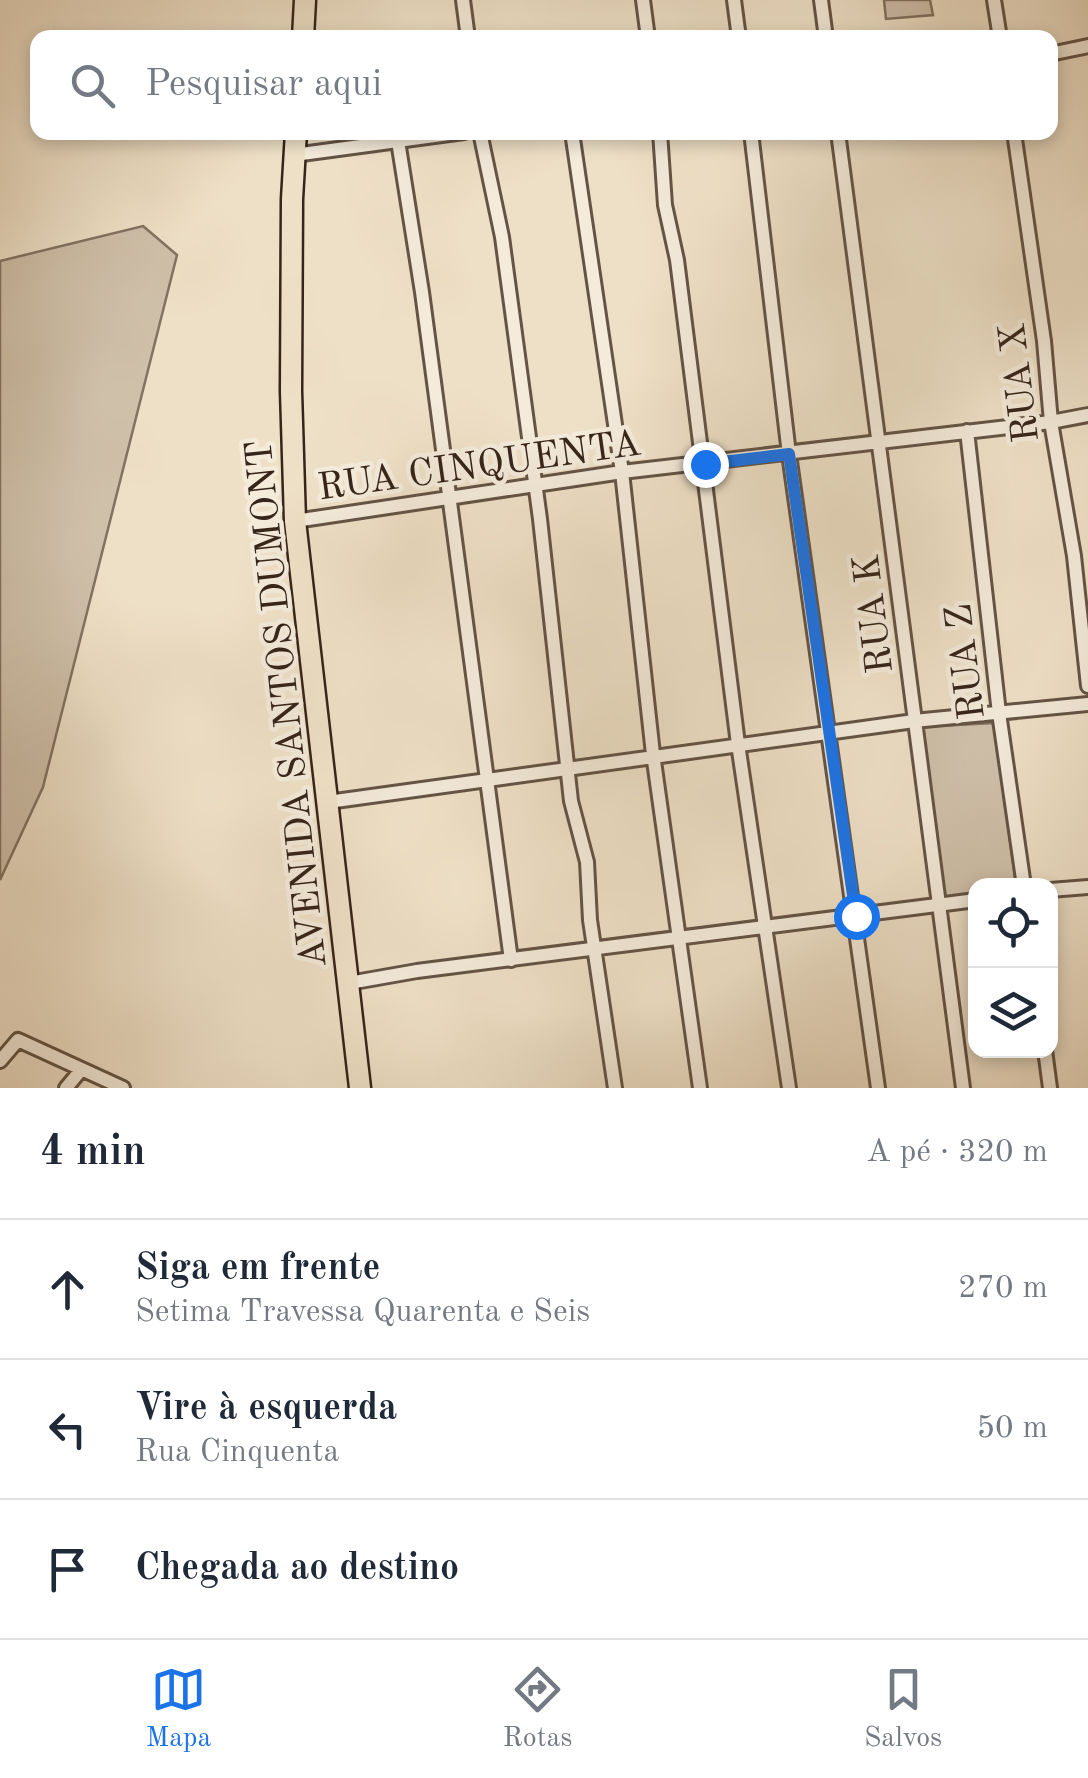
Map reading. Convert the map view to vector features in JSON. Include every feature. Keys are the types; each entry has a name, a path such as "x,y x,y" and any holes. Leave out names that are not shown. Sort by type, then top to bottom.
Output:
{"main road":[{"path":"303,30 305,0"},
{"name":"AVENIDA SANTOS DUMONT","path":"295,140 290,391 294,521 360,1088"}],"street":[{"path":"463,0 467,30"},
{"path":"643,0 647,30"},
{"path":"734,0 738,30"},
{"path":"821,0 825,30"},
{"path":"994,0 999,30"},
{"path":"1058,52 1088,46"},
{"path":"294,155 405,140"},
{"path":"482,140 502,237 574,818 587,862 594,950 615,1088"},
{"path":"573,140 622,472 653,754 700,1088"},
{"path":"661,140 665,206 678,260 738,744 789,1088"},
{"path":"753,140 789,454 878,1088"},
{"name":"RUA K","path":"839,140 963,1088"},
{"name":"RUA X","path":"1015,140 1044,341 1051,422 1081,555 1088,681"},
{"path":"398,141 511,960"},
{"name":"RUA CINQUENTA","path":"294,521 622,472 1088,415"},
{"name":"RUA Z","path":"967,431 999,713 1023,878"},
{"path":"328,802 568,770 653,754 1088,704"},
{"path":"1058,889 1088,887"},
{"path":"349,983 968,901"},
{"path":"0,1061 18,1040 123,1088"},
{"path":"1046,1058 1050,1088"},
{"path":"66,1088 81,1070"}],"shaded area":[{"path":"884,0 930,0 933,15 886,19"},
{"path":"143,226 177,255 43,787 0,880 0,261"},
{"path":"994,723 1015,878 968,878 968,894 943,898 918,727"}],"route":[{"path":"705,464 789,454 856,916"}]}
